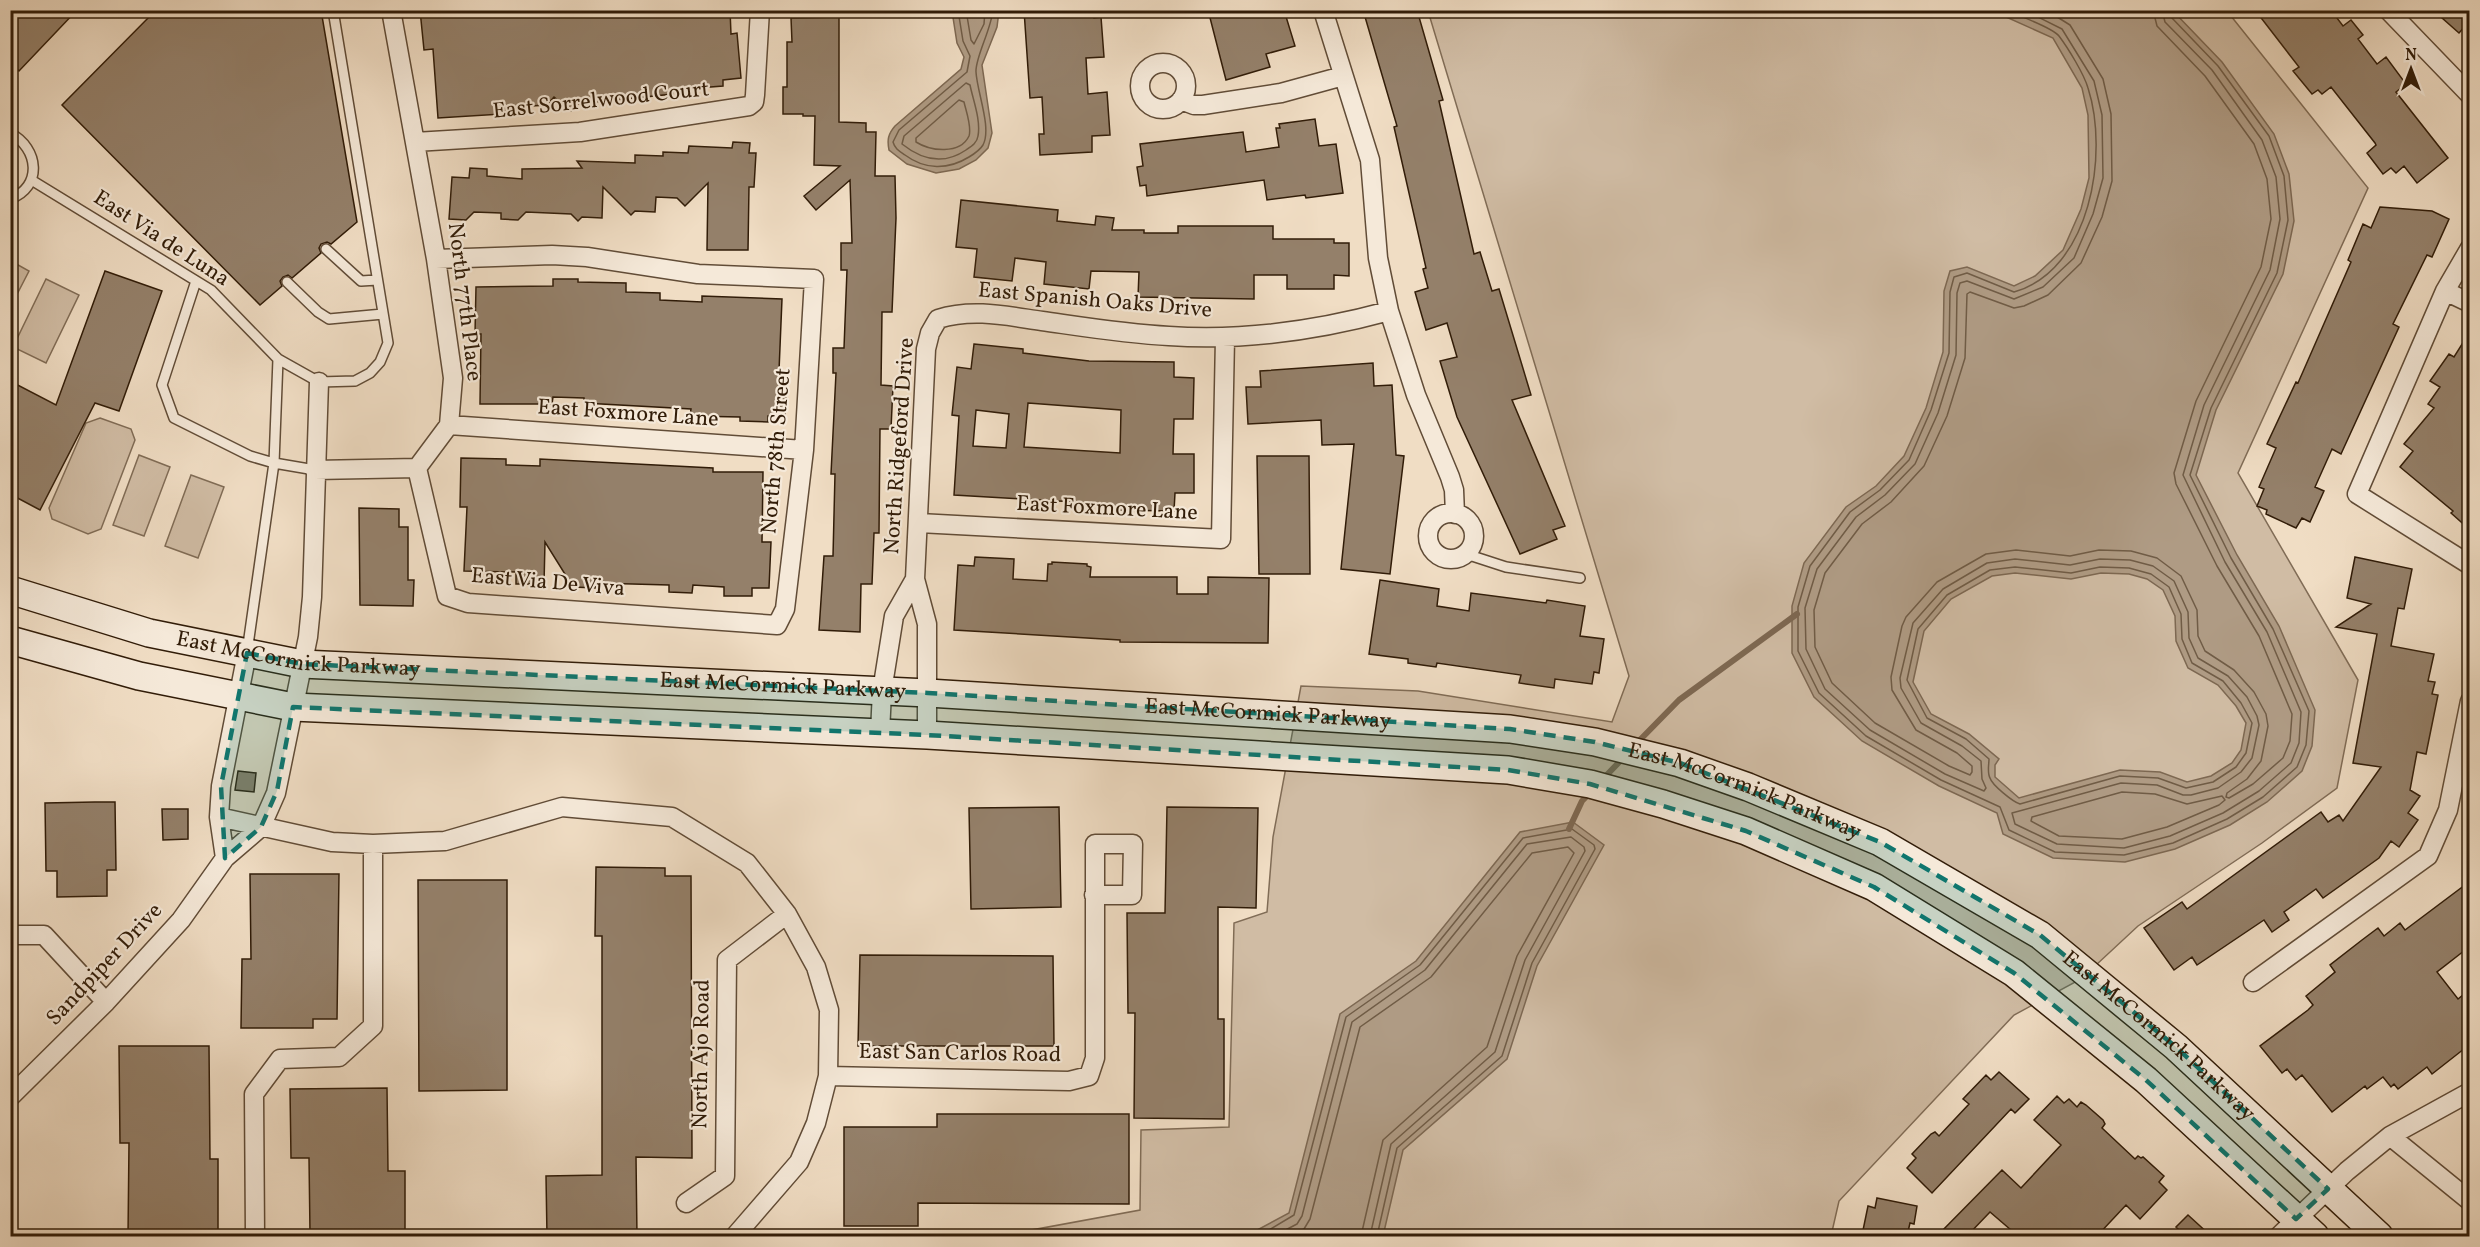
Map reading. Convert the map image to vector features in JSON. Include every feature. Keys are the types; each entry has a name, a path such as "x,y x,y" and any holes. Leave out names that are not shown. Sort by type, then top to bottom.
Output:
{"main road":[{"name":"East McCormick Parkway","path":"10,590 149,633 302,664 882,690 1510,729 1595,742 1688,765 1748,787 1880,842 2040,935 2176,1047 2379,1236"},
{"name":"East McCormick Parkway","path":"10,640 139,676 293,707 927,735 1508,770 1590,784 1663,804 1746,831 1874,888 2014,973 2146,1080 2296,1231"}],"street":[{"name":"North 77th Place","path":"391,10 436,259 453,378 448,425 417,468"},
{"name":"East Sorrelwood Court","path":"415,142 580,132 731,110 754,102 760,10"},
{"path":"1323,10 1370,160 1378,258 1389,311 1416,394 1450,477 1454,490 1455,514"},
{"path":"2388,10 2469,95"},
{"path":"1181,100 1194,105 1216,103 1281,93 1343,76"},
{"path":"2469,248 2445,291 2356,494 2469,565"},
{"name":"North 78th Street","path":"436,259 552,255 587,257 698,274 814,279 804,450 785,609 777,625"},
{"path":"2445,291 2469,303"},
{"name":"East Spanish Oaks Drive","path":"939,319 956,314 980,312 1157,335 1225,338 1268,336 1319,329 1389,311"},
{"name":"North Ridgeford Drive","path":"927,735 927,624 915,579 926,349 930,333 939,319"},
{"name":"East Foxmore Lane","path":"919,522 1221,539 1225,338"},
{"path":"293,707 308,637 312,597 319,382"},
{"name":"East Foxmore Lane","path":"448,425 804,450"},
{"path":"315,470 417,468"},
{"name":"East Via De Viva","path":"417,468 447,596 468,603 777,625"},
{"path":"1445,514 1455,514 1466,519 1474,532 1474,540 1466,554 1460,558 1444,558 1437,554 1429,543 1430,529 1433,522 1445,514"},
{"name":"North Ridgeford Drive","path":"880,733 882,690 894,616 915,579"},
{"path":"225,858 219,817 221,786 247,652"},
{"path":"2253,982 2428,856 2448,810 2469,701"},
{"name":"Sandpiper Drive","path":"10,1097 106,1002 181,920 225,858 261,827 277,791 293,707"},
{"path":"219,817 332,842 374,844 445,841 562,807 672,817 747,863 787,914 816,967 829,1010 828,1076 816,1124 799,1162 735,1236"},
{"path":"255,1236 254,1095 280,1059 339,1057 374,1026 374,844"},
{"name":"East San Carlos Road","path":"828,1076 1069,1081 1089,1076 1095,1058 1094,895"},
{"name":"North Ajo Road","path":"686,1203 725,1176 727,960 787,914"},
{"path":"10,934 44,935 106,1002"},
{"path":"2296,1231 2328,1189 2390,1136 2469,1092"},
{"path":"2390,1136 2469,1201"}],"lane":[{"path":"319,382 355,381 370,373 380,362 388,343 333,10"},
{"path":"10,133 20,138 28,146 33,156 33,181 21,193 10,199"},
{"name":"East Via de Luna","path":"33,181 211,290 278,359 319,382"},
{"path":"326,249 361,281 377,280"},
{"path":"196,281 162,385 174,418 250,456 315,470"},
{"path":"287,282 318,312 329,319 383,315"},
{"path":"247,652 274,463 278,359"},
{"path":"1466,554 1506,567 1580,578"}],"highlighted area":[{"path":"247,653 302,664 928,693 1510,729 1595,742 1680,763 1880,842 2040,935 2176,1047 2328,1189 2296,1219 2146,1080 2014,973 1874,887 1746,831 1590,784 1508,770 927,735 293,707 277,791 261,827 225,858 221,786"}],"shaded area":[{"path":"1428,11 2227,11 2368,188 2238,473 2358,680 2337,788 2262,843 2138,926 2081,979 2014,1015 1839,1201 1831,1236 999,1236 1140,1210 1141,1130 1229,1127 1234,923 1267,912 1273,837 1301,686 1418,691 1612,722 1629,676"},
{"path":"11,261 29,271 11,306"},
{"path":"46,279 79,295 46,363 13,347"},
{"path":"100,418 131,429 135,440 101,529 88,534 52,519 49,508 86,423"},
{"path":"139,455 170,467 144,536 113,525"},
{"path":"191,475 224,487 198,558 165,546"}],"water":[{"path":"952,11 999,11 997,27 982,65 992,133 988,148 976,160 959,169 936,173 907,164 889,150 888,140 895,126 961,69 964,57 957,43"},
{"path":"1925,11 2173,11 2222,62 2274,134 2289,174 2294,221 2283,274 2216,410 2196,475 2237,555 2279,626 2315,710 2312,746 2302,771 2267,802 2230,825 2175,849 2125,862 2053,858 2003,834 1997,813 1939,786 1862,741 1814,697 1792,653 1792,606 1804,563 1846,507 1876,486 1904,456 1926,408 1943,352 1944,291 1950,271 1967,267 2014,286 2035,276 2063,250 2081,209 2089,178 2088,115 2082,88 2053,38 2004,16 1939,15","holes":["2015,573 2071,579 2101,573 2129,574 2147,579 2163,590 2175,616 2176,641 2188,668 2218,685 2236,706 2246,723 2241,750 2232,763 2211,776 2187,782 2160,772 2120,770 2019,798 1995,777 1995,765 1999,759 1969,734 1931,714 1913,682 1924,631 1951,599 1992,576"]},
{"path":"1573,822 1604,845 1537,966 1507,1059 1403,1150 1383,1236 1246,1236 1289,1213 1340,1014 1416,961 1520,832"}],"building":[{"path":"22,10 77,10 19,71 10,62 10,22"},
{"path":"156,10 321,10 357,222 331,244 327,242 321,244 319,248 321,253 292,278 288,275 283,277 280,281 282,286 260,305 62,105"},
{"path":"420,10 730,10 731,34 737,33 741,78 723,80 723,86 672,90 673,94 577,104 571,111 554,97 547,105 516,107 516,113 438,118 433,49 424,50"},
{"path":"1024,10 1093,10 1094,18 1101,17 1104,57 1086,58 1088,94 1107,92 1110,135 1092,136 1092,152 1040,155 1039,134 1044,134 1042,97 1030,98"},
{"path":"1208,10 1284,10 1295,46 1266,54 1270,67 1226,80"},
{"path":"1363,10 1417,10 1443,100 1439,101 1474,254 1480,252 1492,291 1499,289 1531,395 1512,400 1565,526 1553,530 1557,539 1520,554 1457,417 1440,361 1457,357 1447,323 1426,330 1415,292 1428,288 1423,269 1426,268 1394,127 1397,126"},
{"path":"2255,10 2331,10 2343,26 2351,20 2363,35 2358,39 2377,64 2386,57 2406,84 2396,92 2448,158 2417,183 2404,166 2396,173 2391,168 2383,174 2367,153 2376,145 2375,143 2331,87 2322,94 2318,90 2312,94 2293,71 2299,67"},
{"path":"2433,10 2469,10 2469,22 2459,33"},
{"path":"839,17 839,122 866,123 866,132 876,132 875,176 895,176 896,218 892,312 882,312 881,385 893,386 891,429 880,429 879,533 874,533 872,584 861,584 860,632 819,630 824,556 833,556 835,474 831,474 836,373 833,373 833,348 844,348 847,270 841,270 841,243 852,243 850,180 816,210 804,196 840,166 814,165 815,116 783,114 783,87 787,87 787,42 792,42 791,18"},
{"path":"1315,119 1319,146 1336,144 1343,193 1267,200 1264,180 1147,196 1146,185 1140,186 1137,167 1143,166 1140,144 1243,132 1246,152 1279,147 1276,128 1280,128 1279,124"},
{"path":"733,142 750,143 749,153 756,153 754,187 749,187 748,250 707,250 708,183 685,206 677,198 656,197 655,212 635,211 631,215 603,187 602,218 582,217 578,221 571,214 526,212 518,220 501,219 501,213 474,212 466,220 449,219 452,177 469,178 470,168 487,169 487,176 522,179 522,169 582,168 577,161 635,163 635,155 663,156 663,152 688,153 689,146 732,148"},
{"path":"961,200 1058,210 1057,221 1095,225 1096,216 1114,218 1112,230 1144,230 1144,233 1178,233 1178,226 1273,226 1273,239 1334,239 1334,243 1349,243 1349,276 1334,275 1334,289 1287,289 1287,275 1254,275 1254,299 1138,297 1139,272 1091,271 1089,289 1044,284 1046,262 1015,258 1012,281 974,277 977,249 956,247"},
{"path":"2380,207 2432,211 2449,219 2432,257 2427,255 2393,324 2399,327 2341,454 2332,449 2315,487 2324,491 2310,522 2302,518 2296,528 2266,514 2267,510 2257,506 2264,489 2259,487 2276,448 2267,444 2296,382 2298,383 2351,262 2348,260 2363,224 2371,228"},
{"path":"105,271 162,291 119,411 95,403 40,510 10,494 10,381 56,405"},
{"path":"553,279 626,283 626,292 660,293 660,300 702,302 702,296 782,299 779,371 787,371 785,417 768,416 768,422 740,421 740,417 690,416 691,409 584,403 584,398 553,397 552,404 480,404 481,334 475,334 476,287 553,286"},
{"path":"2469,333 2469,529 2451,513 2453,511 2400,467 2413,451 2404,444 2434,408 2428,404 2440,387 2430,381 2449,354 2454,357"},
{"path":"974,344 1023,349 1023,353 1089,361 1174,362 1174,377 1194,378 1193,419 1174,419 1173,454 1194,454 1194,493 1175,493 1174,511 1109,510 1109,504 954,495 959,416 952,415 957,367 971,369","holes":["1028,403 1121,410 1120,453 1024,447","976,410 1009,414 1006,448 973,446"]},
{"path":"1373,363 1374,386 1392,385 1396,455 1404,456 1390,574 1341,569 1354,444 1322,445 1321,420 1248,424 1246,387 1261,387 1260,371"},
{"path":"1257,456 1309,456 1310,574 1259,574"},
{"path":"461,458 506,459 506,465 540,466 540,459 713,468 713,472 763,472 762,542 771,542 769,588 752,588 752,596 724,596 724,587 693,585 692,593 669,592 669,585 596,583 596,588 573,587 545,542 544,584 516,584 516,572 464,571 467,507 460,507"},
{"path":"359,508 399,509 399,527 408,527 408,580 414,580 413,606 360,605"},
{"path":"975,557 1014,559 1013,579 1047,581 1048,564 1052,562 1087,564 1091,567 1090,577 1177,577 1177,594 1208,594 1208,577 1269,578 1268,643 1120,642 1120,640 954,630 958,565 974,566"},
{"path":"2355,557 2412,569 2404,609 2398,608 2391,646 2434,654 2428,681 2435,682 2432,694 2438,695 2426,754 2417,752 2410,790 2420,796 2408,813 2418,820 2399,847 2391,841 2379,858 2323,898 2316,889 2284,912 2289,920 2272,932 2264,920 2197,965 2192,957 2174,970 2144,928 2182,902 2187,909 2321,812 2328,822 2339,815 2343,821 2381,767 2353,763 2377,634 2336,627 2371,604 2347,598"},
{"path":"1380,580 1439,589 1437,606 1469,611 1471,593 1585,606 1580,636 1604,639 1599,673 1594,672 1592,684 1555,679 1554,688 1519,683 1521,675 1437,663 1436,667 1408,663 1408,659 1369,654"},
{"path":"238,771 256,773 254,792 235,790"},
{"path":"115,802 116,870 107,870 107,896 57,897 57,871 46,871 45,803"},
{"path":"1059,807 1061,907 971,909 969,808"},
{"path":"1167,807 1258,808 1256,908 1218,907 1218,1019 1224,1019 1224,1119 1134,1118 1135,1013 1128,1013 1127,913 1165,913"},
{"path":"162,809 188,809 188,839 163,840"},
{"path":"596,867 665,868 665,876 691,876 692,1158 636,1157 637,1236 547,1236 546,1176 602,1175 602,936 595,936"},
{"path":"250,874 339,874 337,1019 313,1019 313,1028 241,1028 242,959 251,959"},
{"path":"418,880 507,880 507,1090 419,1091"},
{"path":"2469,882 2469,947 2437,972 2458,999 2469,990 2469,1045 2432,1074 2427,1067 2398,1089 2394,1084 2391,1087 2383,1077 2367,1089 2365,1086 2332,1112 2302,1075 2296,1080 2287,1069 2282,1073 2260,1046 2313,1005 2306,996 2335,972 2330,965 2378,928 2384,936 2400,923 2405,930"},
{"path":"860,955 1053,956 1054,1046 858,1046"},
{"path":"119,1046 209,1046 210,1159 218,1159 218,1236 128,1236 129,1143 120,1143"},
{"path":"1999,1072 2029,1099 2015,1113 2011,1109 1932,1193 1907,1168 1916,1158 1912,1154 1931,1134 1935,1132 1939,1136 1969,1104 1963,1099 1986,1075 1991,1080"},
{"path":"387,1088 388,1171 405,1171 405,1236 334,1236 334,1232 310,1232 309,1158 291,1158 290,1089"},
{"path":"2057,1096 2064,1103 2069,1099 2077,1107 2081,1102 2086,1105 2103,1120 2105,1124 2102,1128 2135,1159 2138,1156 2143,1157 2164,1176 2159,1182 2167,1190 2140,1219 2126,1205 2097,1236 2018,1236 1990,1212 1967,1236 1937,1236 2002,1170 2021,1188 2061,1145 2034,1120"},
{"path":"937,1114 1129,1114 1129,1204 918,1203 918,1226 844,1226 844,1127 937,1127"},
{"path":"1877,1198 1917,1206 1914,1224 1910,1223 1907,1236 1862,1235 1868,1206 1875,1208"},
{"path":"2188,1215 2211,1236 2185,1236 2176,1227"}],"waterway":[{"path":"1635,745 1679,700 1797,614"},
{"path":"1602,780 1624,757"},
{"path":"1569,829 1582,801 1591,792"}]}
